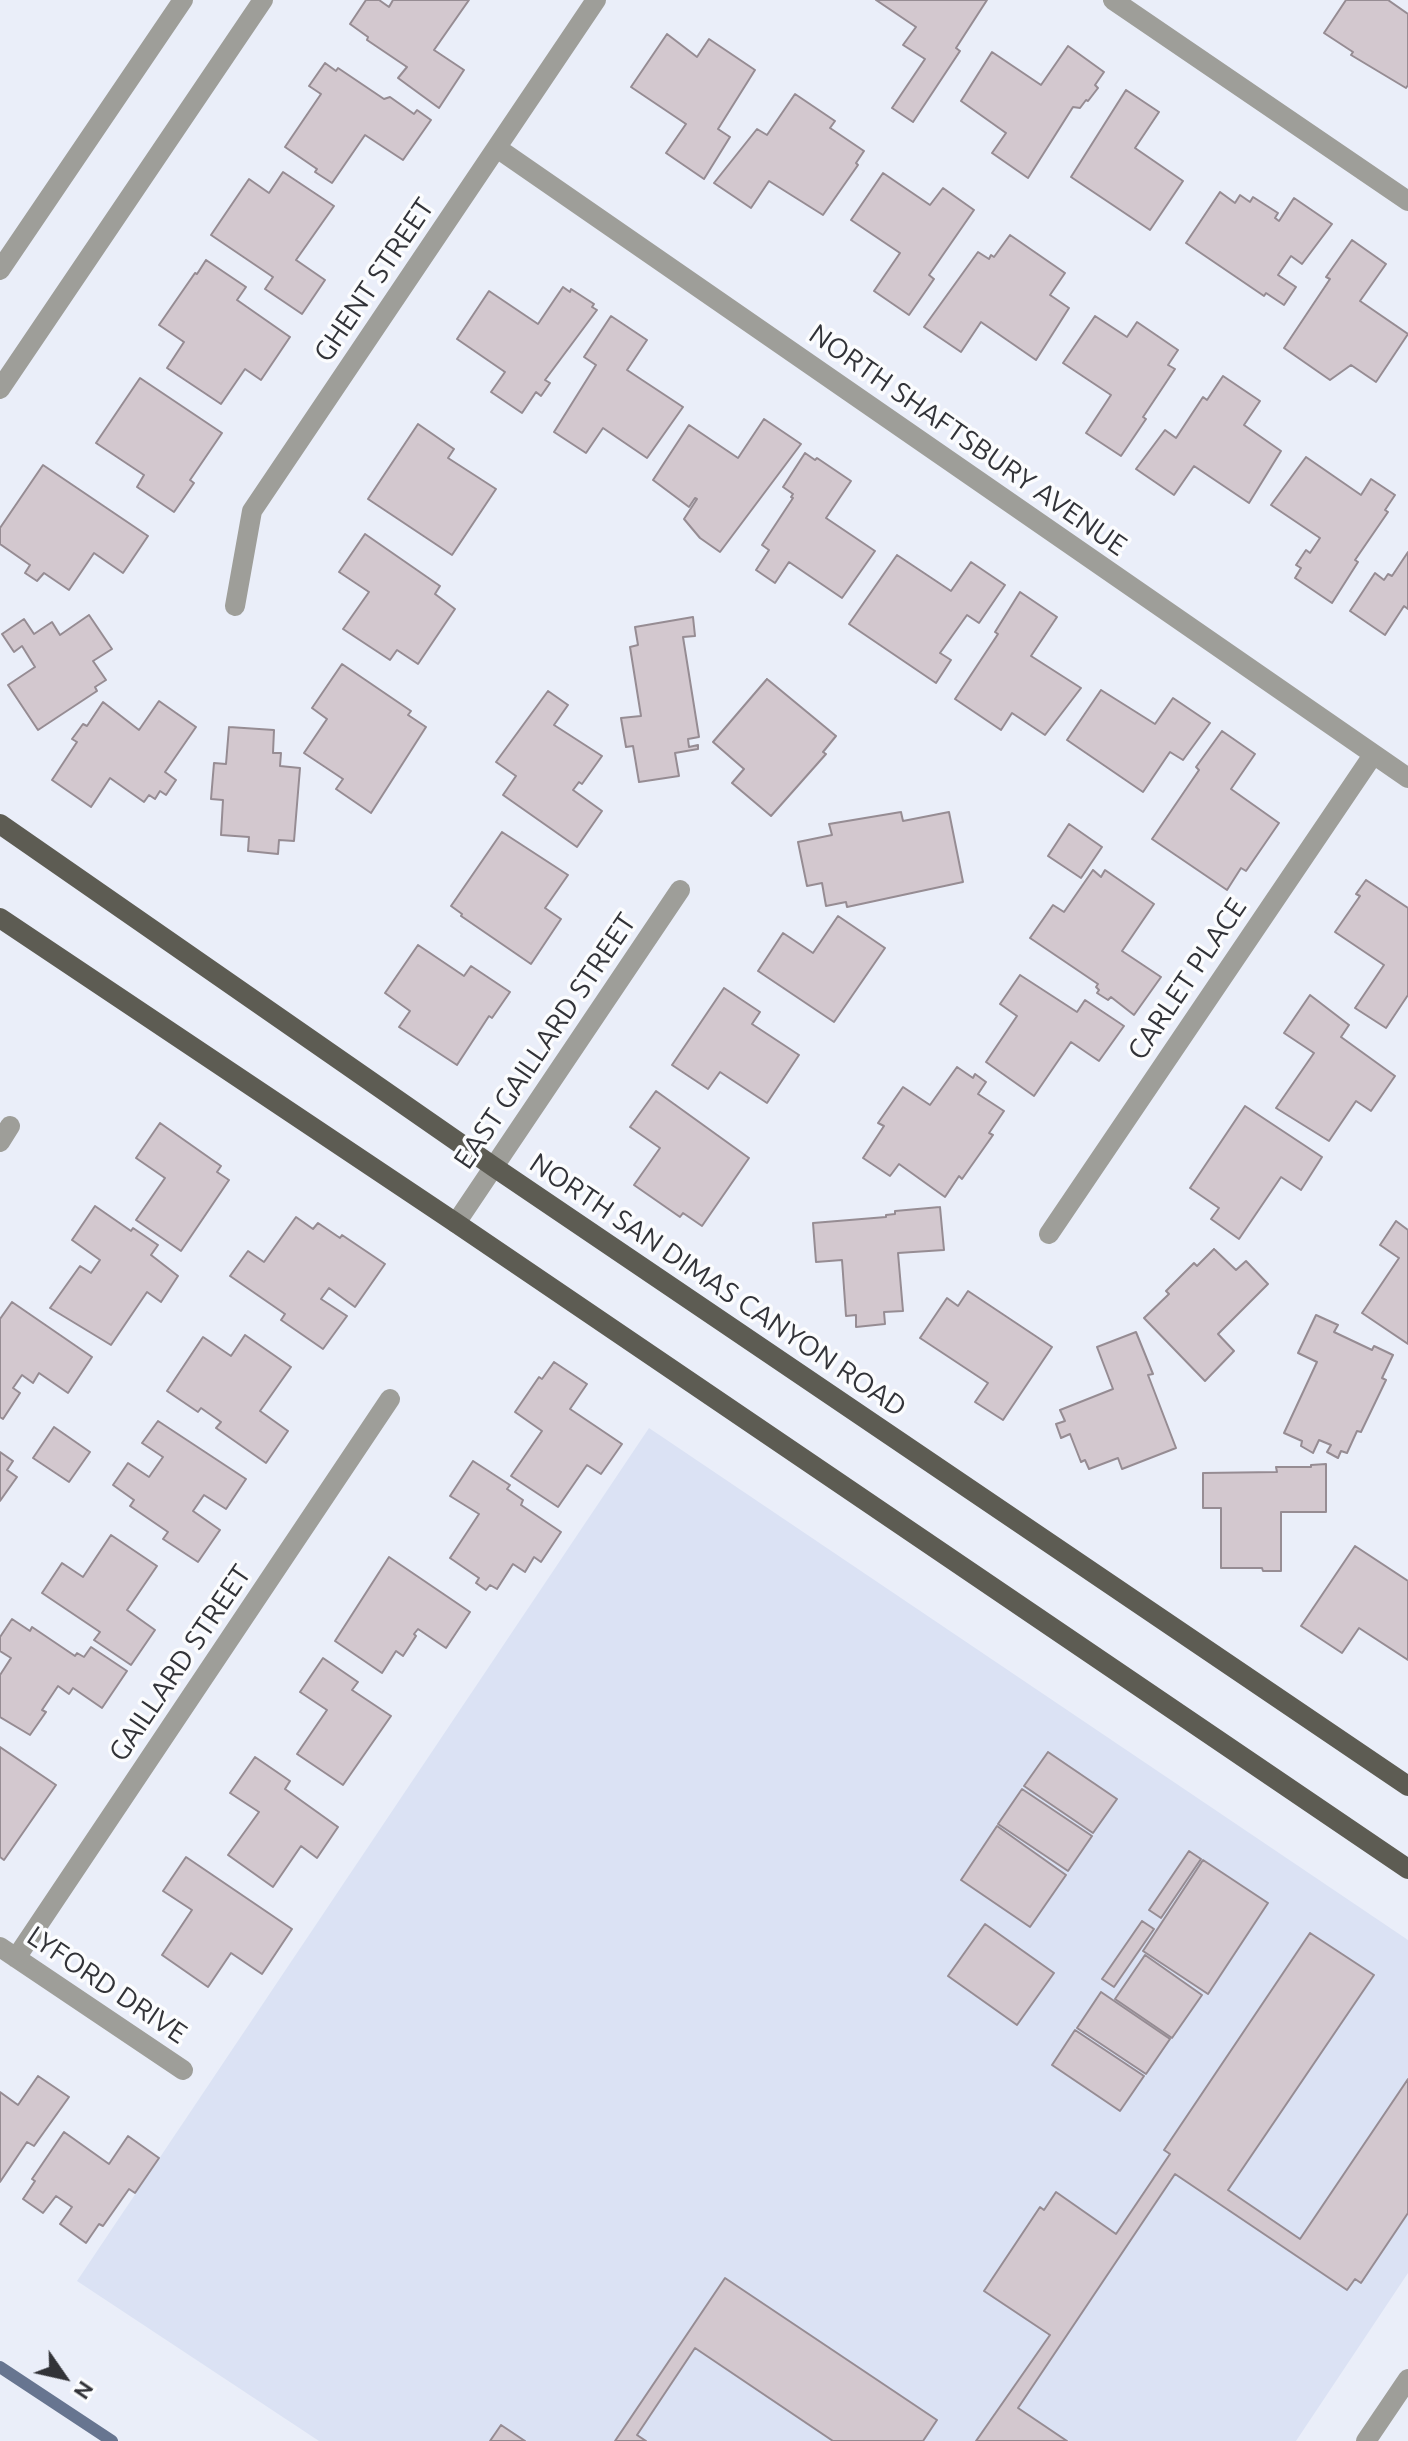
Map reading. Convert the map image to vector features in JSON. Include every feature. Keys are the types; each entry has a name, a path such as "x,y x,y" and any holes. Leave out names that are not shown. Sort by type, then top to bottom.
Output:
{"main road":[{"name":"NORTH SAN DIMAS CANYON ROAD","path":"0,824 494,1167 1408,1786"},
{"path":"0,918 456,1223 1408,1869"}],"street":[{"path":"0,270 183,0"},
{"path":"0,389 263,0"},
{"name":"GHENT STREET","path":"235,606 252,511 596,0"},
{"path":"1113,0 1408,201"},
{"name":"NORTH SHAFTSBURY AVENUE","path":"497,148 1408,778"},
{"name":"CARLET PLACE","path":"1049,1234 1373,755"},
{"name":"EAST GAILLARD STREET","path":"456,1223 680,890"},
{"name":"GAILLARD STREET","path":"8,1952 390,1399"},
{"name":"LYFORD DRIVE","path":"8,1952 183,2070"},
{"path":"1366,2441 1408,2379"}],"shaded area":[{"path":"649,1428 1408,1940 1408,2273 1296,2441 319,2441 77,2281"}],"building":[{"path":"366,0 379,0 389,7 393,0 469,0 434,50 464,70 439,108 398,78 407,67 367,40 368,37 350,24"},
{"path":"876,0 987,0 956,48 960,51 913,122 892,108 925,59 903,45 916,27"},
{"path":"1346,0 1388,0 1408,14 1406,88 1351,55 1353,52 1324,33"},
{"path":"667,34 697,57 709,39 755,70 718,129 730,137 704,179 666,153 686,124 631,87"},
{"path":"1068,46 1104,72 1095,85 1098,88 1088,101 1080,108 1073,107 1028,178 992,153 1006,133 961,101 992,52 1041,85"},
{"path":"325,63 336,71 338,68 384,99 390,97 414,114 417,110 431,120 403,160 365,135 332,183 285,147 321,94 309,86"},
{"path":"1126,90 1159,112 1135,148 1183,181 1150,230 1071,177"},
{"path":"795,94 835,121 830,128 864,151 856,163 858,165 823,215 769,181 751,208 714,183 757,129 767,135"},
{"path":"283,172 334,206 296,260 325,280 302,314 265,289 273,277 211,235 249,179 269,193"},
{"path":"883,173 930,205 943,188 974,210 929,275 934,279 909,315 874,291 900,253 851,220"},
{"path":"1220,192 1235,203 1240,195 1250,202 1253,197 1278,213 1275,218 1279,221 1294,198 1332,224 1302,264 1291,256 1278,275 1296,287 1284,305 1266,293 1264,296 1186,243"},
{"path":"1010,235 1065,273 1050,295 1069,308 1036,360 981,322 961,352 924,327 978,252 989,259 991,255 994,257"},
{"path":"1352,240 1386,264 1360,301 1408,334 1376,382 1351,365 1330,380 1284,348"},
{"path":"206,260 246,287 237,300 290,337 261,380 245,369 221,404 167,368 184,342 159,325"},
{"path":"563,287 594,304 592,307 597,310 545,380 550,383 541,396 536,392 522,413 491,392 505,372 457,339 489,291 538,324"},
{"path":"611,316 647,340 627,370 683,407 647,458 603,428 586,453 554,432 596,365 584,357"},
{"path":"1095,316 1127,337 1137,322 1178,350 1168,365 1175,369 1121,456 1086,433 1111,395 1063,363"},
{"path":"1223,376 1260,401 1244,425 1281,451 1249,503 1194,466 1174,495 1136,469 1165,430 1176,438 1203,397 1207,400"},
{"path":"140,378 222,433 190,480 194,483 174,512 137,487 144,475 96,443"},
{"path":"764,419 801,444 720,552 700,538 684,519 697,499 689,507 653,480 689,425 738,458"},
{"path":"418,424 454,449 448,458 496,489 452,555 368,499"},
{"path":"805,453 851,481 826,518 875,551 842,598 789,562 775,583 756,570 769,550 762,545 793,498 793,494 783,487"},
{"path":"1306,457 1361,495 1371,479 1395,495 1385,510 1388,512 1355,560 1358,562 1332,603 1295,578 1301,568 1296,565 1306,550 1310,553 1320,538 1271,505"},
{"path":"43,465 148,536 123,573 94,553 69,590 44,573 37,581 25,573 30,565 0,544 0,528"},
{"path":"365,534 440,586 435,594 455,609 418,664 397,650 390,660 343,629 369,592 339,572"},
{"path":"1408,552 1408,609 1404,606 1385,635 1350,611 1375,573 1384,580 1388,574 1392,576"},
{"path":"897,555 951,591 971,562 1005,585 979,623 967,615 940,653 951,660 936,683 849,624"},
{"path":"1020,592 1057,617 1031,656 1081,688 1045,735 1012,713 1001,730 955,699 998,634 995,632"},
{"path":"89,615 112,649 93,661 106,680 95,687 97,691 38,730 8,685 35,667 22,646 14,652 2,634 24,619 34,634 52,622 60,635"},
{"path":"693,617 695,636 683,637 699,737 688,739 689,747 698,745 698,749 675,753 679,776 639,782 633,746 626,747 621,718 641,716 630,647 638,645 635,627"},
{"path":"342,664 411,711 408,715 426,727 371,813 336,789 343,779 304,753 327,719 312,708"},
{"path":"767,679 836,736 823,752 826,754 771,816 732,783 744,769 713,742"},
{"path":"1101,690 1155,724 1173,698 1210,723 1183,760 1170,752 1143,792 1067,740"},
{"path":"548,691 568,705 554,725 602,756 582,784 579,782 573,790 602,811 577,847 503,795 516,776 496,762"},
{"path":"159,701 196,727 165,772 176,780 166,795 160,791 155,799 149,795 144,802 110,778 91,807 52,780 77,742 72,739 83,724 87,726 103,702 139,730"},
{"path":"229,727 274,730 273,753 281,753 280,766 300,768 294,841 279,840 278,854 248,851 249,837 221,835 223,800 211,799 214,763 226,764"},
{"path":"1222,731 1255,754 1231,789 1279,823 1246,871 1241,868 1227,890 1152,839"},
{"path":"901,812 903,821 949,812 963,882 847,907 846,902 826,906 822,883 807,886 798,842 832,835 829,824"},
{"path":"1069,824 1102,847 1081,878 1048,856"},
{"path":"502,832 568,875 545,908 561,919 531,964 451,906"},
{"path":"1093,870 1101,877 1105,870 1154,904 1122,951 1161,977 1134,1015 1111,997 1108,1000 1097,993 1098,984 1030,938 1053,905 1064,912"},
{"path":"1366,880 1408,908 1408,995 1386,1028 1355,1008 1384,965 1335,932 1360,896 1356,894"},
{"path":"838,916 885,948 834,1022 758,971 783,933 813,953"},
{"path":"418,945 464,976 471,966 510,992 492,1018 489,1016 457,1065 399,1027 410,1011 385,993"},
{"path":"1020,975 1077,1012 1085,1000 1124,1026 1099,1061 1071,1042 1034,1096 986,1062 1017,1016 1000,1004"},
{"path":"724,988 760,1012 752,1024 799,1055 767,1103 720,1072 708,1089 672,1065"},
{"path":"1310,995 1349,1025 1341,1037 1395,1076 1371,1111 1356,1101 1329,1141 1276,1108 1314,1053 1284,1033"},
{"path":"957,1067 973,1078 975,1074 986,1082 978,1094 1004,1111 989,1133 993,1135 962,1179 959,1176 945,1197 899,1164 890,1176 863,1158 884,1126 878,1123 903,1087 930,1105"},
{"path":"656,1091 749,1158 702,1226 683,1213 680,1217 634,1185 660,1148 630,1127"},
{"path":"1245,1106 1322,1157 1301,1190 1281,1177 1239,1239 1211,1219 1219,1208 1190,1188"},
{"path":"160,1123 221,1166 217,1172 229,1180 181,1251 136,1220 165,1178 136,1158"},
{"path":"95,1206 158,1245 151,1255 178,1276 161,1302 147,1292 111,1345 50,1308 80,1266 91,1273 100,1260 72,1240"},
{"path":"940,1207 944,1250 898,1253 903,1311 884,1312 885,1324 856,1327 856,1315 846,1316 842,1260 816,1262 813,1223 886,1217 895,1214 895,1211"},
{"path":"296,1217 313,1229 318,1223 340,1238 342,1235 385,1264 355,1307 329,1288 321,1299 347,1316 323,1349 281,1320 285,1314 230,1276 248,1251 264,1262"},
{"path":"1396,1221 1408,1230 1408,1344 1362,1313 1399,1258 1380,1245"},
{"path":"1214,1249 1236,1270 1246,1261 1268,1284 1218,1334 1234,1351 1205,1381 1144,1318 1194,1263 1197,1266"},
{"path":"968,1291 1052,1347 1003,1420 975,1402 988,1383 920,1338 947,1298 958,1306"},
{"path":"12,1302 92,1357 68,1393 39,1373 33,1383 22,1375 13,1388 20,1393 3,1419 0,1417 0,1319"},
{"path":"1316,1315 1338,1325 1334,1332 1372,1350 1374,1346 1393,1355 1382,1378 1386,1380 1361,1432 1357,1431 1347,1453 1341,1451 1338,1458 1327,1452 1331,1445 1319,1440 1313,1453 1301,1446 1302,1441 1284,1433 1317,1362 1298,1353"},
{"path":"1136,1332 1153,1374 1148,1375 1176,1448 1122,1469 1118,1458 1089,1469 1085,1460 1081,1462 1070,1434 1061,1438 1056,1424 1065,1421 1060,1410 1113,1389 1097,1347"},
{"path":"245,1335 291,1367 260,1411 288,1431 266,1463 216,1428 221,1422 201,1408 198,1412 167,1391 203,1337 231,1356"},
{"path":"554,1362 587,1384 570,1409 622,1444 601,1474 587,1465 558,1507 511,1476 542,1431 515,1412 539,1377 542,1379"},
{"path":"158,1421 246,1479 226,1509 204,1495 193,1511 220,1530 198,1562 163,1539 168,1532 130,1506 134,1500 113,1485 128,1463 149,1477 163,1457 142,1443"},
{"path":"54,1427 90,1452 69,1482 33,1458"},
{"path":"0,1452 13,1461 7,1470 17,1477 0,1501"},
{"path":"473,1461 510,1485 507,1489 523,1500 521,1505 561,1532 541,1562 534,1557 525,1572 513,1564 497,1589 490,1585 486,1590 476,1583 479,1578 450,1558 479,1514 450,1496"},
{"path":"1326,1464 1326,1512 1281,1512 1281,1571 1221,1568 1221,1508 1203,1508 1203,1473 1277,1472 1276,1467"},
{"path":"111,1535 157,1566 127,1610 155,1630 131,1665 94,1640 100,1632 42,1593 62,1563 83,1577"},
{"path":"1355,1546 1408,1581 1408,1660 1359,1628 1342,1653 1301,1626"},
{"path":"389,1557 470,1612 446,1648 418,1629 403,1656 396,1651 382,1673 335,1641"},
{"path":"12,1619 30,1631 32,1627 75,1656 77,1653 84,1657 91,1647 127,1671 102,1708 73,1688 69,1694 58,1686 42,1710 46,1712 30,1735 0,1717 0,1675 11,1658 0,1651 0,1637"},
{"path":"323,1658 358,1682 352,1690 391,1716 343,1785 297,1754 327,1710 300,1692"},
{"path":"0,1747 56,1785 4,1860 0,1857"},
{"path":"1048,1752 1117,1799 1093,1833 1024,1786"},
{"path":"255,1757 290,1781 285,1789 338,1827 317,1858 301,1846 273,1887 228,1855 259,1812 230,1793"},
{"path":"1022,1789 1092,1836 1068,1871 998,1824"},
{"path":"997,1826 1066,1875 1030,1927 961,1880"},
{"path":"1189,1851 1201,1859 1161,1918 1149,1910"},
{"path":"186,1857 292,1929 262,1974 231,1953 208,1987 162,1955 192,1910 163,1891"},
{"path":"1203,1860 1268,1903 1208,1994 1143,1951"},
{"path":"1142,1921 1154,1929 1114,1987 1102,1979"},
{"path":"985,1924 1054,1973 1017,2025 948,1976"},
{"path":"1310,1933 1374,1975 1228,2190 1300,2239 1408,2079 1408,2213 1361,2283 1355,2279 1347,2290 1175,2174 1018,2408 1067,2441 976,2441 1050,2335 984,2291 1040,2207 1044,2210 1056,2192 1116,2234 1170,2154 1164,2150"},
{"path":"1145,1955 1202,1995 1172,2038 1115,1999"},
{"path":"1101,1992 1170,2039 1146,2074 1077,2028"},
{"path":"1075,2030 1144,2076 1120,2111 1052,2065"},
{"path":"38,2076 69,2097 34,2146 27,2142 0,2182 0,2092 18,2105"},
{"path":"64,2132 109,2164 128,2136 159,2158 135,2193 129,2189 103,2226 99,2224 86,2243 60,2224 72,2207 56,2196 43,2213 23,2199 35,2181 32,2179"},
{"path":"725,2278 937,2420 923,2441 833,2441 695,2348 637,2435 646,2441 615,2441"},
{"path":"501,2425 525,2441 490,2441"}],"waterway":[{"path":"0,2367 112,2441"}]}
